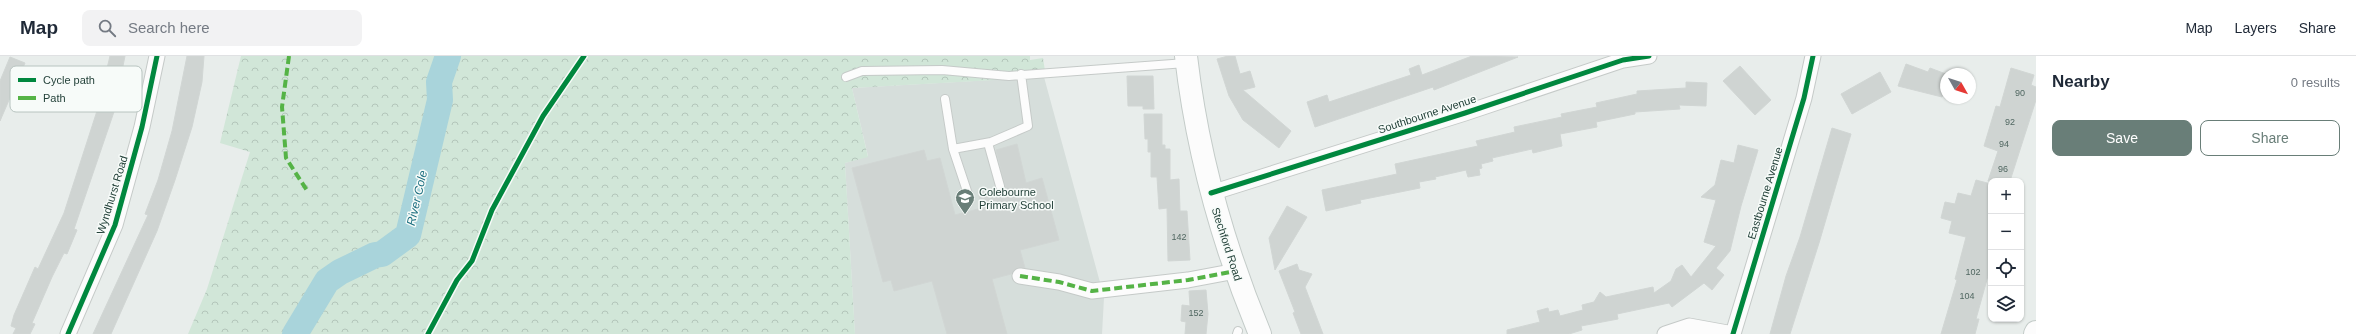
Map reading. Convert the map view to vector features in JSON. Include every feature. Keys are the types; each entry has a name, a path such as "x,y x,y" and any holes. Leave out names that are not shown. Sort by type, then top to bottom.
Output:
{"main road":[{"name":"Stechford Road","path":"1186,59 1211,193 1236,271 1260,334"}],"street":[{"name":"Wyndhurst Road","path":"68,334 115,225 142,127 157,56"},
{"name":"Southbourne Avenue","path":"1211,193 1466,113 1623,60 1649,56"},
{"name":"Eastbourne Avenue","path":"1733,334 1804,98 1813,56"},
{"path":"1020,276 1059,282 1092,291 1188,280 1236,271"},
{"path":"1665,334 1689,326 1733,334"}],"lane":[{"path":"846,77 862,71 942,70 1009,76 1186,59"},
{"path":"954,149 988,143 1028,126 1021,74"},
{"path":"945,99 954,149 970,197"},
{"path":"988,143 1000,186"}],"shaded area":[{"name":"Colebourne Primary School","path":"1044,77 1101,286 1210,268 1212,283 1104,298 1102,334 855,334 845,163 868,156 852,88"}],"green space":[{"path":"241,56 1030,56 1030,60 1043,58 1045,71 1013,79 852,88 868,157 845,163 855,334 188,334 207,289 250,152 220,143"}],"building":[{"path":"110,56 125,56 123,66 108,66"},
{"path":"187,56 204,56 202,82 192,127 175,180 157,231 111,334 93,334 148,215 145,214 158,180 172,131"},
{"path":"1235,56 1240,74 1250,71 1255,87 1243,90 1291,131 1279,148 1243,120 1229,96 1217,59"},
{"path":"1472,56 1518,57 1434,90 1433,87 1315,127 1307,102 1327,95 1329,102 1411,75 1409,69 1419,65 1422,75"},
{"path":"10,57 25,63 24,66 10,66 10,98 0,121 0,81"},
{"path":"1906,64 1928,72 1930,68 1940,72 1940,96 1898,86"},
{"path":"1740,66 1771,100 1755,115 1723,81"},
{"path":"2011,68 2034,75 2031,85 2036,87 2036,100 2011,178 1989,178 1998,151 1984,146 1996,106 2000,107"},
{"path":"1880,72 1891,92 1852,114 1841,94"},
{"path":"1127,76 1153,76 1154,109 1143,109 1143,106 1128,106"},
{"path":"1686,82 1707,83 1706,106 1679,105 1680,109 1635,112 1635,114 1596,122 1597,127 1560,134 1562,146 1533,153 1532,149 1492,158 1493,161 1481,164 1482,168 1479,169 1480,175 1468,177 1466,170 1435,177 1436,179 1419,182 1420,188 1360,200 1361,203 1326,211 1322,190 1397,174 1395,164 1478,146 1476,141 1515,132 1514,127 1562,117 1561,114 1597,107 1596,103 1637,94 1637,91 1686,88"},
{"path":"96,112 114,112 74,229 77,230 67,254 64,253 52,277 32,323 35,324 30,334 13,334 16,328 11,326 14,315 35,267 38,269 64,213"},
{"path":"1144,114 1162,114 1162,145 1165,145 1165,149 1170,149 1170,180 1179,179 1180,211 1187,211 1190,260 1168,261 1167,208 1159,209 1157,177 1151,177 1151,152 1148,152 1148,139 1145,139"},
{"path":"1832,128 1851,134 1819,243 1790,334 1770,334 1786,276 1800,237"},
{"path":"1017,144 1026,183 1042,178 1059,240 1020,250 1025,268 1017,268 1011,274 992,279 1007,334 947,334 932,281 894,291 891,280 883,282 852,168 924,150 927,161 940,158 955,215 982,208 978,192 995,188 999,191 1004,190 1005,185 996,150"},
{"path":"1738,145 1758,150 1741,206 1730,251 1716,268 1724,275 1712,290 1704,283 1672,307 1669,303 1617,314 1618,319 1581,326 1582,330 1569,334 1507,334 1507,330 1540,322 1537,311 1548,308 1549,312 1558,310 1560,316 1583,310 1582,305 1594,302 1600,292 1606,297 1653,287 1654,293 1671,281 1676,269 1682,265 1691,277 1716,246 1704,242 1716,200 1701,197 1715,185 1721,160 1734,163"},
{"path":"1976,180 1988,183 1988,276 1976,319 1979,319 1975,334 1941,334 1957,280 1955,279 1966,237 1949,233 1952,221 1941,218 1945,202 1955,204 1958,193 1971,196"},
{"path":"1287,206 1307,217 1275,270 1269,238"},
{"path":"1297,264 1299,270 1312,274 1305,287 1323,334 1301,334 1293,313 1295,312 1279,271"},
{"path":"1206,290 1208,314 1206,334 1185,334 1186,322 1181,321 1182,305 1190,306 1189,291"}],"waterway":[{"name":"River Cole","path":"295,334 327,281 340,272 375,255 382,254 408,235 440,100 439,82 448,56"}],"marked path":[{"path":"289,56 282,107 286,158 308,192"},
{"path":"1020,276 1059,282 1092,291 1188,280 1236,271"}],"cycle path":[{"path":"68,334 115,225 142,127 157,56"},
{"path":"428,334 457,280 472,261 492,210 543,116 584,56"},
{"path":"1211,193 1465,113 1623,60 1649,56"},
{"path":"1733,334 1804,98 1813,56"}],"place":[{"name":"Colebourne Primary School","path":"965,215"}]}
